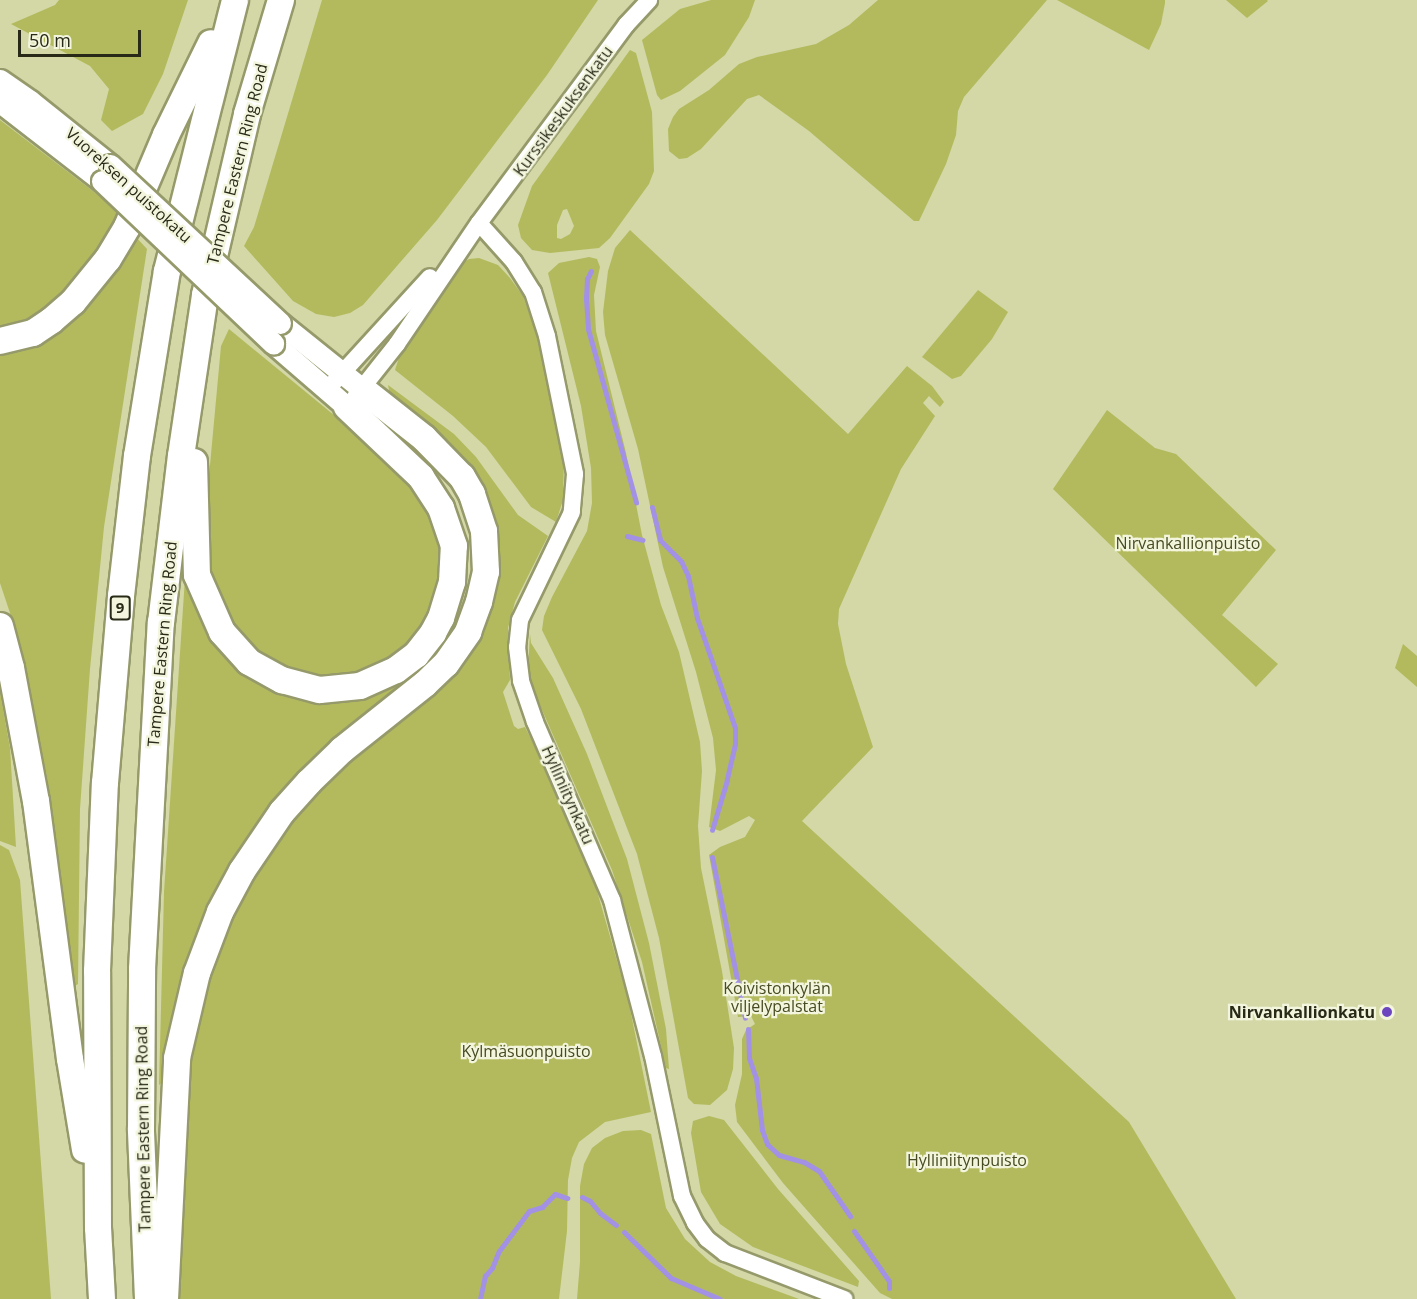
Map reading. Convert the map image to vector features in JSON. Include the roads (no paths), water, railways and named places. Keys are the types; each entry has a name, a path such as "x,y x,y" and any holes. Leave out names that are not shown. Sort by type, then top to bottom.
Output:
{"highway":[{"path":"0,342 33,333 51,321 73,302 108,259 127,227 166,135 234,0"},
{"name":"9","path":"102,1299 98,1228 97,971 105,783 121,596 141,424 167,272 234,0"},
{"name":"Tampere Eastern Ring Road","path":"148,1299 141,1129 141,980 149,804 161,623 193,365 205,295 246,114 280,0"},
{"path":"193,365 194,545 197,575 202,592 222,632 249,662 282,680 320,690 360,686 396,670 416,655 441,618 452,582 455,560 450,529 433,494 351,390"},
{"path":"165,1299 177,1058 197,973 220,912 242,872 282,812 309,782 342,750 425,684 446,664 468,632 486,572 484,531 472,495 462,477 424,438 351,390"},
{"path":"0,626 11,668 36,801 70,1059 98,1228"}],"main road":[{"name":"Vuoreksen puistokatu","path":"0,80 38,107 277,333 351,390"},
{"name":"Vuoreksen puistokatu","path":"0,102 106,173"},
{"name":"Vuoreksen puistokatu","path":"277,333 327,390 351,390"}],"street":[{"name":"Kurssikeskuksenkatu","path":"351,390 626,25 649,0"},
{"name":"Kurssikeskuksenkatu","path":"351,390 397,344 479,223"},
{"name":"Hylliniitynkatu","path":"479,223 514,262 536,300 547,336 575,474 572,512 520,620 517,647 521,681 535,722 612,900 653,1056 682,1196 695,1223 707,1239 725,1253 844,1299"}],"waterway":[{"path":"591,271 587,279 588,329 636,502"},
{"path":"652,507 660,540 681,561 688,576 697,618 735,728 735,744 727,780 712,830"},
{"path":"627,536 643,540"},
{"path":"712,857 745,1018"},
{"path":"748,1029 749,1058 756,1078 762,1130 767,1144 779,1155 804,1162 819,1171 850,1216"},
{"path":"480,1299 485,1276 492,1268 499,1251 529,1211 542,1207 555,1194 567,1198"},
{"path":"582,1197 590,1201 600,1213 616,1225"},
{"path":"854,1231 889,1281 889,1288"},
{"path":"624,1232 671,1278 720,1299"}],"place":[{"name":"Nirvankallionkatu","path":"1387,1012"}],"park label":[{"name":"Nirvankallionpuisto","path":"1188,543"},
{"name":"Koivistonkylän viljelypalstat","path":"777,997"},
{"name":"Kylmäsuonpuisto","path":"526,1051"},
{"name":"Hylliniitynpuisto","path":"967,1160"}]}
